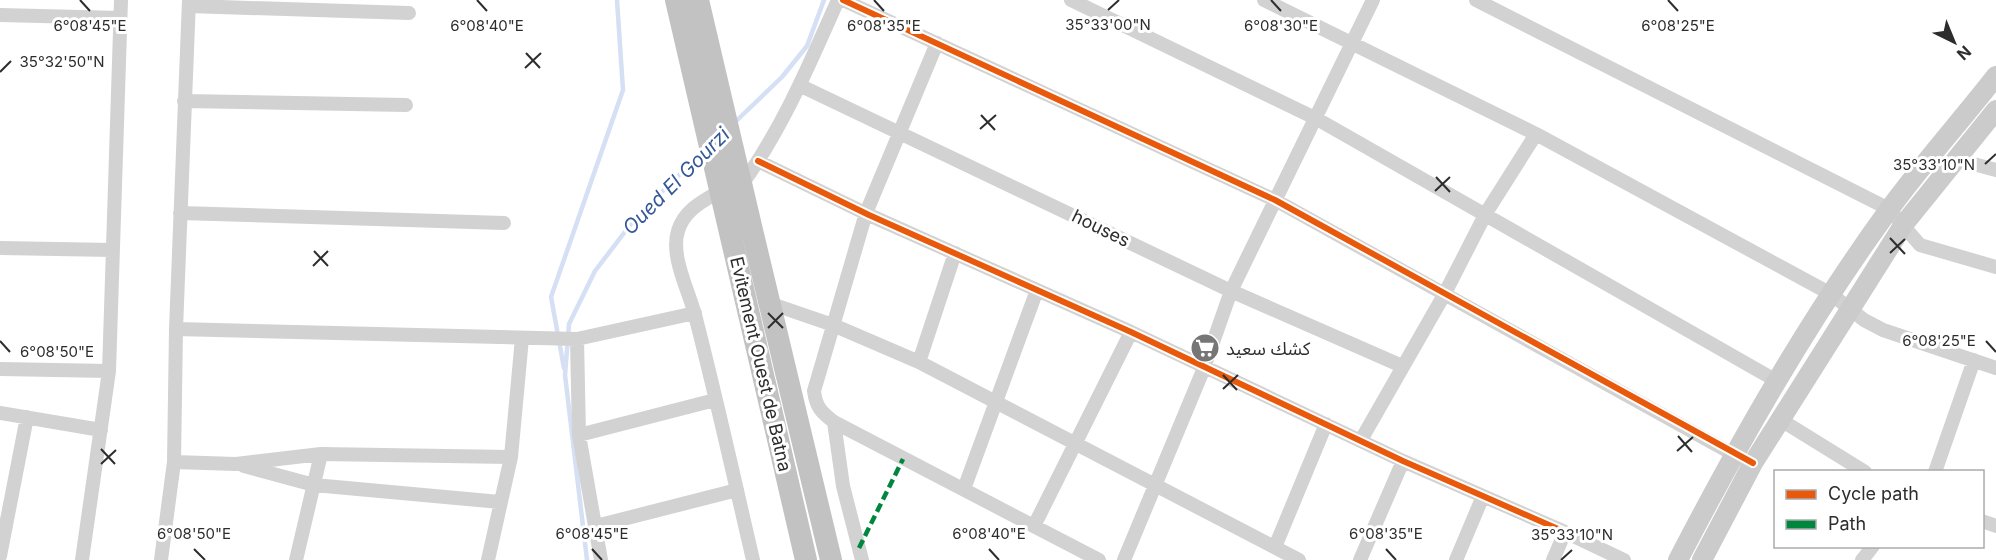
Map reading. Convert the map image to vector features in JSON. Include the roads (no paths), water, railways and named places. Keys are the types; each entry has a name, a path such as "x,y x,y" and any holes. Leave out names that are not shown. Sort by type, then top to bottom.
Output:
{"highway":[{"path":"676,0 710,97"},
{"path":"698,0 710,97"},
{"name":"Evitement Ouest de Batna","path":"710,97 743,183 796,419 831,560"},
{"name":"Evitement Ouest de Batna","path":"710,97 720,191 806,560"}],"main road":[{"path":"1678,560 1733,454 1775,380 1831,294 1889,210 1996,77"},
{"path":"1702,560 1753,463 1852,311 1904,224 1996,110"}],"street":[{"path":"82,560 109,371 121,0"},
{"path":"743,183 801,86 838,0"},
{"path":"843,0 1275,200 1753,463"},
{"path":"1071,0 1317,119 1486,213 1775,380"},
{"path":"1264,0 1536,134 1831,294 1852,311 1883,330 1996,368"},
{"path":"1124,560 1204,368 1231,291 1317,119 1373,0"},
{"path":"1476,0 1889,210 1904,224 1912,238 1920,245 1996,267"},
{"path":"161,560 174,462 176,330 189,3 409,13"},
{"path":"0,15 120,18"},
{"path":"937,43 866,213 814,391 816,404 820,412 834,422 1035,524 1099,560"},
{"name":"houses","path":"801,86 900,131 1231,291 1402,366"},
{"path":"184,101 406,105"},
{"path":"1361,440 1444,295 1486,213 1536,134"},
{"path":"1955,159 1996,170"},
{"path":"758,161 866,213 1131,332 1403,461 1624,560"},
{"path":"720,191 688,213 677,233 678,254 695,313 753,560"},
{"path":"180,213 504,223"},
{"path":"0,248 113,250"},
{"path":"919,362 955,253"},
{"path":"964,489 1037,290"},
{"path":"769,303 832,325 919,362 1299,560"},
{"path":"176,330 573,339 695,313"},
{"path":"1035,524 1131,332"},
{"path":"488,560 511,457 522,338"},
{"path":"573,339 579,435 601,560"},
{"path":"1935,470 1974,360"},
{"path":"0,369 109,371"},
{"path":"579,435 715,400"},
{"path":"796,419 816,404"},
{"path":"0,413 101,430"},
{"path":"0,556 27,417"},
{"path":"1781,420 1862,470"},
{"path":"834,422 843,486 862,560"},
{"path":"1275,547 1326,424"},
{"path":"174,462 236,464 321,454 511,457"},
{"path":"296,560 321,454"},
{"path":"1360,560 1403,461"},
{"path":"236,464 314,485 500,502"},
{"path":"596,526 737,490"},
{"path":"1456,560 1483,496"},
{"path":"1553,560 1565,532"},
{"path":"1862,560 1871,548"}],"waterway":[{"path":"564,368 551,297 623,90 617,0"},
{"name":"Oued El Gourzi","path":"733,124 782,77 807,46 824,0"},
{"name":"Oued El Gourzi","path":"587,560 565,375 569,324 595,271 637,216 703,152"}],"place":[{"name":"كشك سعيد","path":"1205,348"}]}
